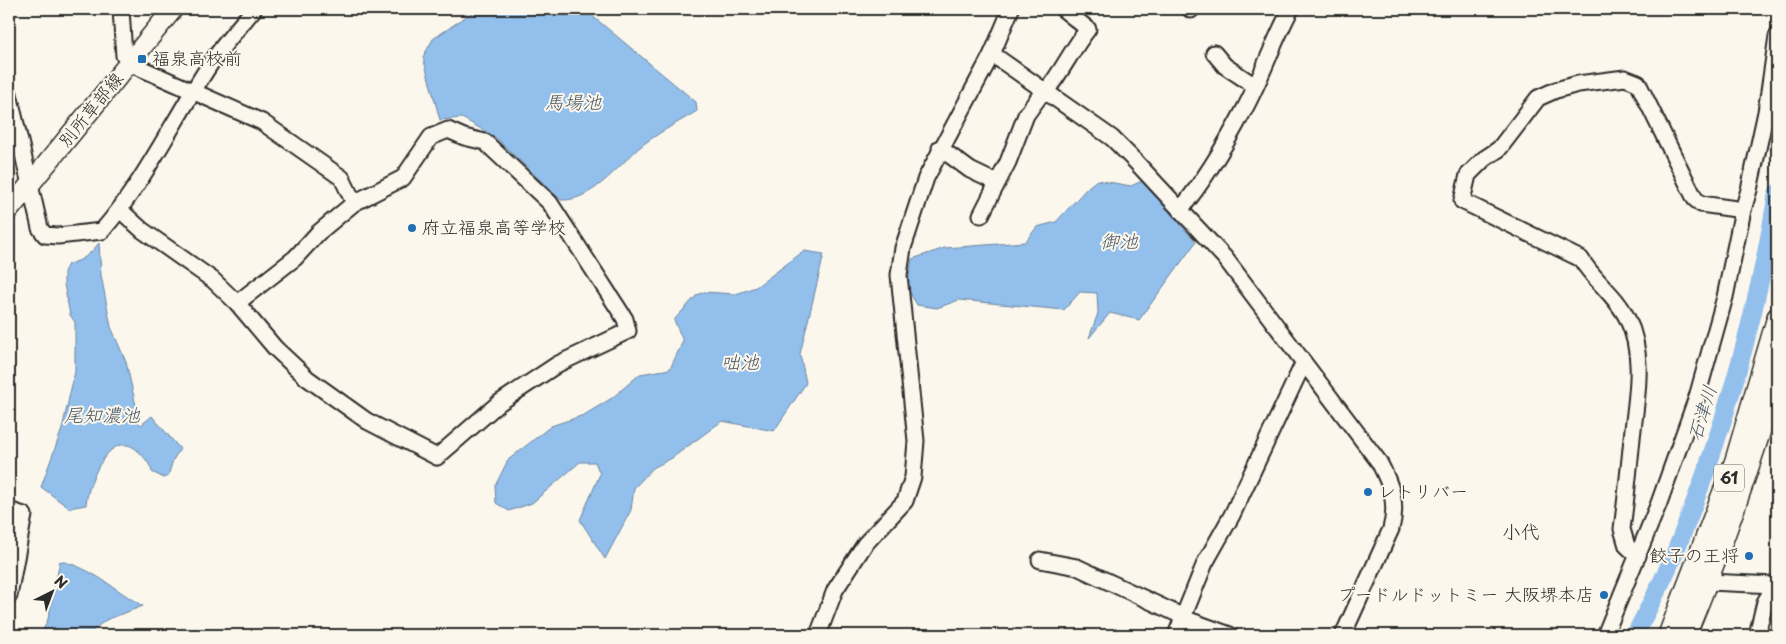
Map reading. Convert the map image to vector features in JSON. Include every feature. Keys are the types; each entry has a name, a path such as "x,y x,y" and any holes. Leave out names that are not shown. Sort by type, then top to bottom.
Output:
{"main road":[{"name":"別所草部線","path":"9,210 173,9"},
{"name":"61","path":"1668,635 1735,460 1777,317"},
{"name":"61","path":"1686,635 1708,582 1751,466 1777,379"}],"street":[{"path":"122,9 124,56 129,63 262,122 342,178 354,203"},
{"path":"9,94 40,228 45,234 58,236 102,231 120,210 173,128 210,64 254,9"},
{"path":"818,635 835,590 866,544 905,501 913,477 916,441 899,275 903,248 926,178 940,148 992,54 1011,9"},
{"path":"981,216 1026,115 1059,75 1072,49 1088,30 1063,9"},
{"path":"1180,210 1193,195 1245,109 1291,9"},
{"path":"1605,635 1638,556 1697,397 1725,297 1766,112 1777,36"},
{"path":"1214,53 1225,66 1254,86"},
{"path":"992,54 1112,138 1225,258 1303,364 1379,462 1394,493 1395,514 1391,529 1343,635"},
{"path":"1638,556 1627,546 1622,529 1639,376 1635,337 1627,318 1614,298 1590,275 1581,259 1462,201 1468,175 1484,159 1499,149 1538,98 1556,90 1578,84 1626,78 1638,82 1695,199 1701,204 1743,210"},
{"path":"120,210 142,230 212,280 237,303 275,348 307,378 367,421 436,457 499,402 558,364 628,331 625,319 550,203 485,142 464,137 448,130 431,137 404,178 354,203 318,233 295,258 237,303"},
{"path":"940,148 970,170 997,183"},
{"path":"1176,635 1204,563 1232,515 1303,364"},
{"path":"9,510 24,515 9,596"},
{"path":"1040,560 1077,567 1184,618 1230,635"},
{"path":"1708,582 1776,584 1765,602 1757,635"}],"water":[{"name":"馬場池","path":"477,9 584,9 696,102 697,111 638,148 597,187 573,199 561,200 495,137 462,118 440,120 423,57 433,39"},
{"name":"御池","path":"1097,180 1131,186 1142,181 1196,242 1139,320 1110,313 1089,338 1098,313 1097,293 1080,292 1064,310 959,300 937,308 917,305 907,288 912,259 945,248 1025,242 1037,227 1056,222 1088,187"},
{"name":"尾知濃池","path":"99,243 101,275 111,327 126,362 139,419 138,422 141,425 152,416 180,449 173,460 168,476 164,478 152,472 144,457 137,450 127,445 117,446 109,452 95,473 90,485 86,505 69,508 41,487 62,429 75,371 75,322 70,315 64,284 64,272 68,264 86,256"},
{"name":"咄池","path":"804,251 824,254 800,354 806,383 774,431 722,421 672,458 653,468 634,488 631,510 605,559 580,520 600,474 595,462 580,462 532,503 509,511 496,503 495,486 508,460 551,426 584,415 612,398 640,374 670,369 683,341 674,320 697,295 704,292 736,294 756,287"},
{"path":"60,561 82,568 143,606 106,620 87,635 41,635 48,619"}],"waterway":[{"name":"石津川","path":"1635,635 1676,550 1709,463 1749,329 1777,193"}],"place":[{"name":"福泉高校前","path":"142,59"},
{"name":"府立福泉高等学校","path":"412,228"},
{"name":"レトリバー","path":"1368,492"},
{"name":"餃子の王将","path":"1749,556"},
{"name":"プードルドットミー 大阪堺本店","path":"1604,595"}],"district":[{"name":"小代","path":"1521,532"}]}
